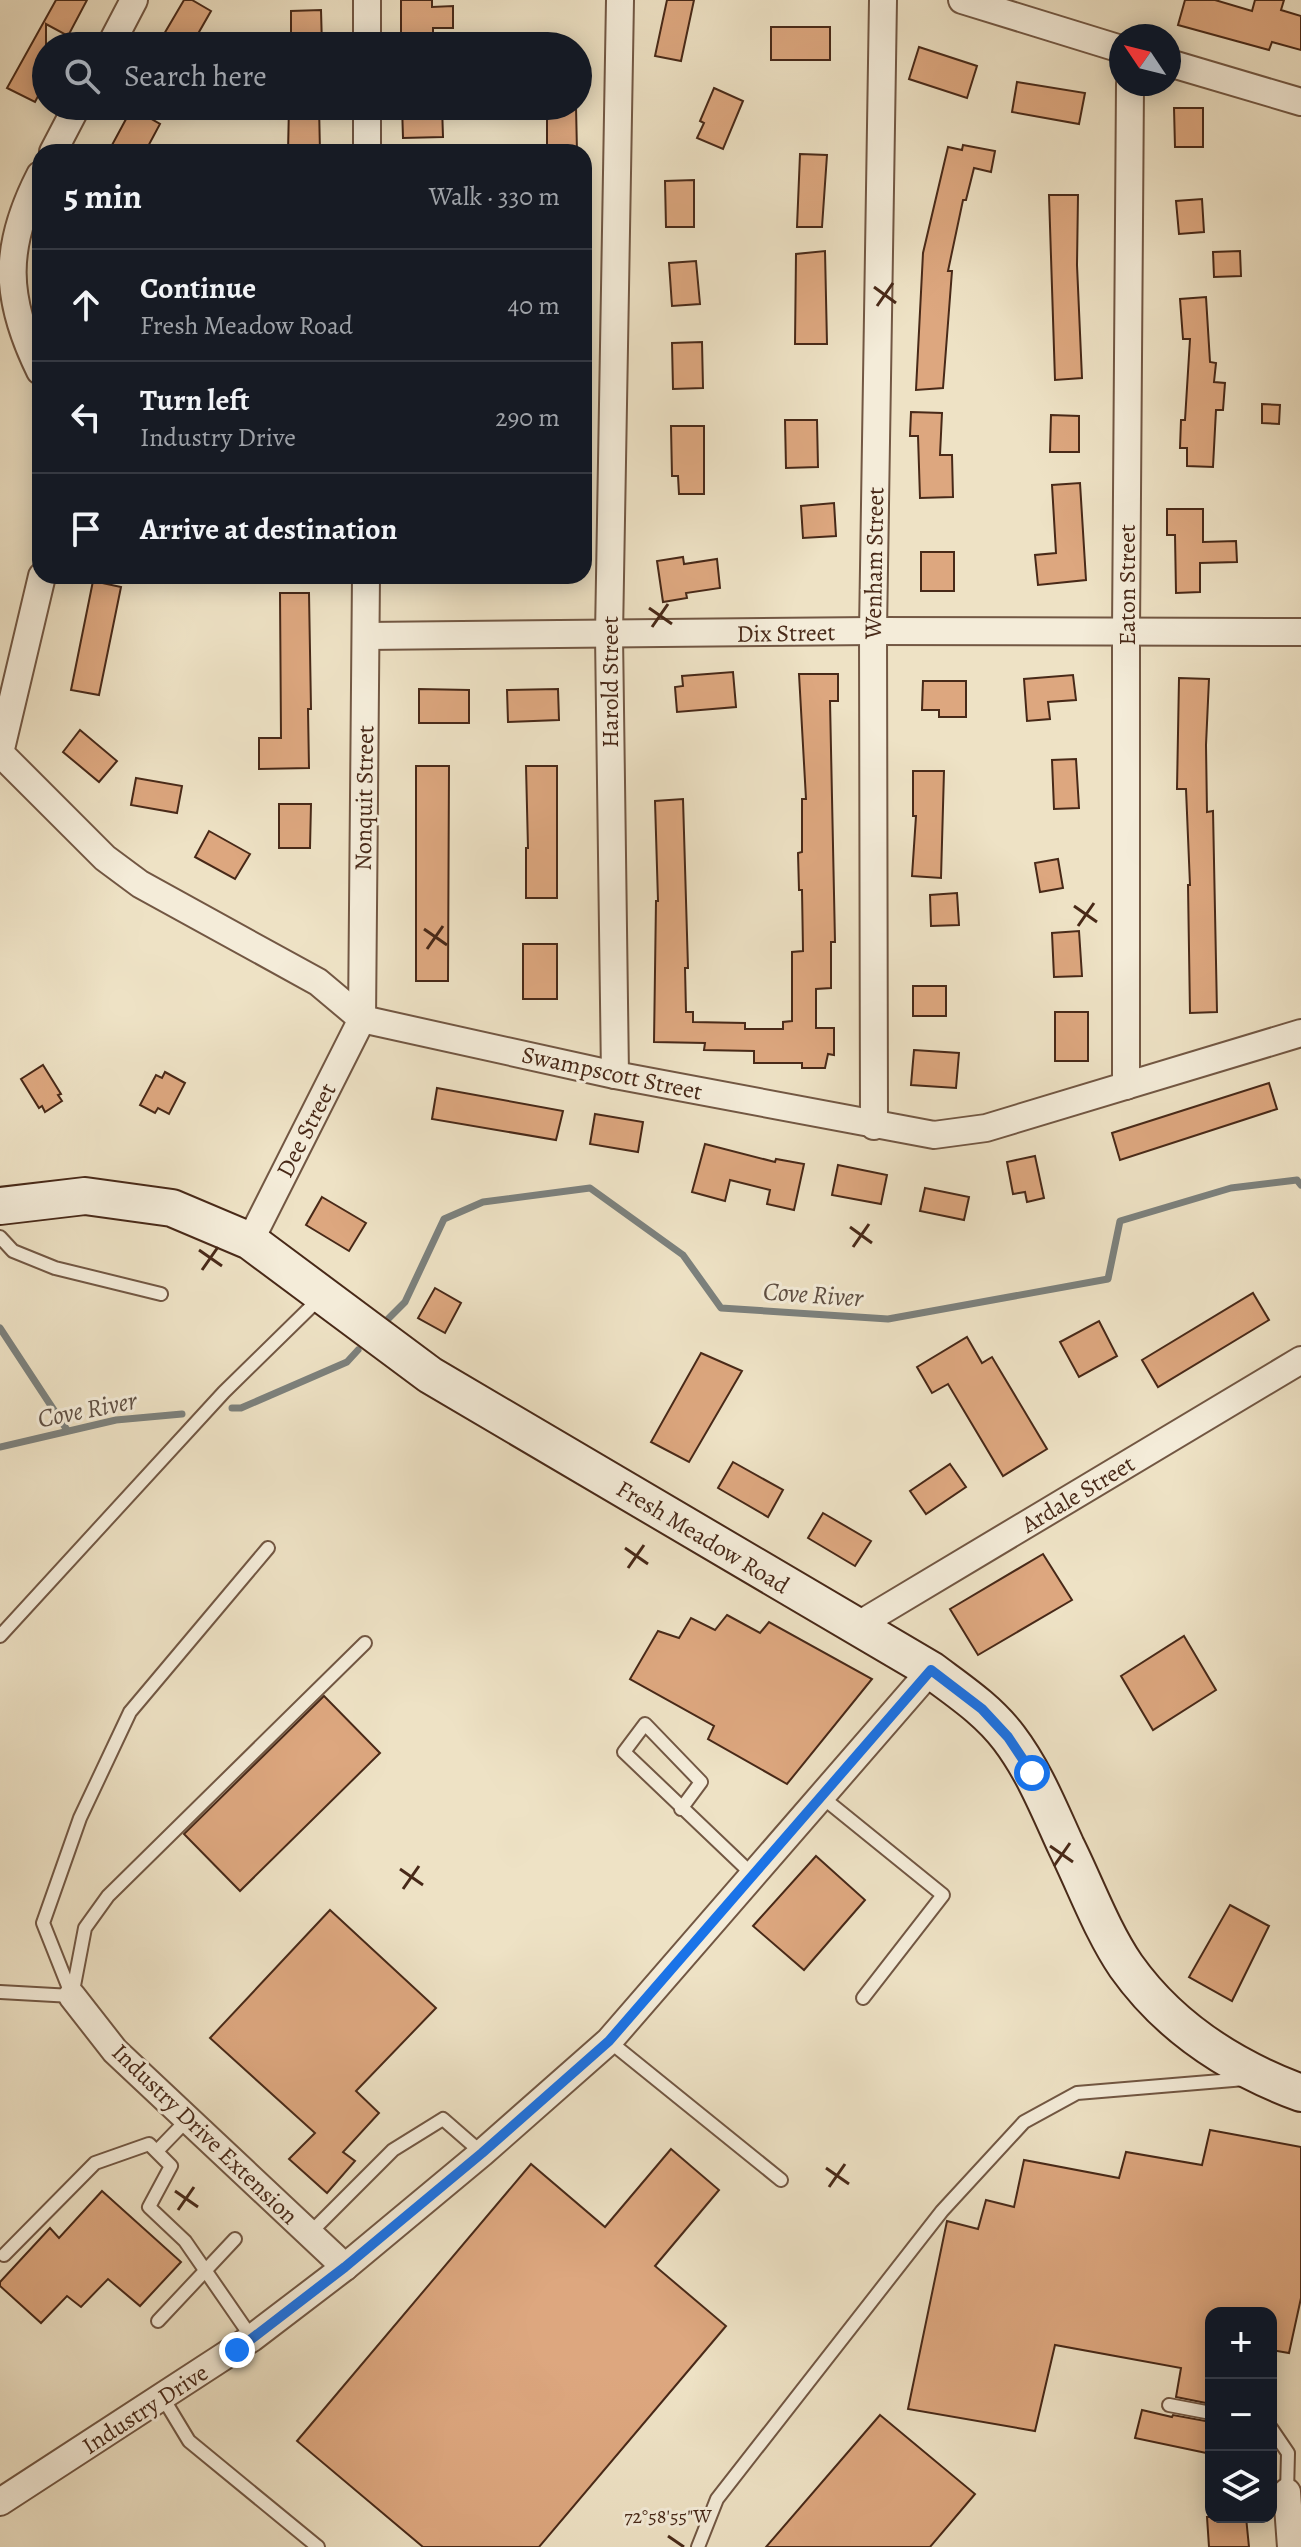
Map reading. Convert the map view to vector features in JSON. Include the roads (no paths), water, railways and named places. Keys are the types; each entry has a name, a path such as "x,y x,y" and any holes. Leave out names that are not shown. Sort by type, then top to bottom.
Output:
{"street":[{"path":"117,32 134,0"},
{"path":"367,0 367,32"},
{"name":"Harold Street","path":"615,1075 609,635 620,0"},
{"name":"Wenham Street","path":"874,1126 873,631 883,0"},
{"path":"962,0 1109,45"},
{"path":"1181,67 1301,102"},
{"name":"Eaton Street","path":"1126,1086 1130,96"},
{"path":"57,144 70,120"},
{"path":"367,120 367,144"},
{"path":"32,192 21,216 13,254 12,289 20,324 32,352"},
{"path":"0,753 40,584"},
{"name":"Nonquit Street","path":"362,1019 366,584"},
{"name":"Dix Street","path":"366,636 873,631 1301,632"},
{"name":"Swampscott Street","path":"0,753 105,858 128,875 318,982 362,1019 615,1075 934,1135 986,1128 1301,1033"},
{"name":"Dee Street","path":"250,1241 362,1019"},
{"name":"Fresh Meadow Road","path":"0,1206 85,1196 172,1208 250,1241 430,1375 931,1670 982,1709 1008,1737 1024,1761 1125,1965 1160,2007 1198,2040 1232,2063 1301,2093"},
{"name":"Ardale Street","path":"855,1627 1301,1360"},
{"name":"Industry Drive","path":"0,2502 252,2338 345,2267 482,2153 609,2041 931,1670"},
{"name":"Industry Drive Extension","path":"72,1996 115,2051 345,2267"},
{"path":"1287,2492 1291,2547"}],"lane":[{"path":"0,1237 13,1251 55,1268 161,1294"},
{"path":"0,1636 224,1392 324,1294"},
{"path":"72,1996 43,1923 80,1818 130,1712 268,1548"},
{"path":"72,1996 85,1928 108,1896 365,1643"},
{"path":"681,1809 701,1782 645,1724 624,1752 681,1809 754,1876"},
{"path":"822,1797 943,1895 863,1998"},
{"path":"0,1992 72,1996"},
{"path":"609,2041 781,2180"},
{"path":"698,2547 717,2499 942,2211 1024,2122 1077,2093 1260,2077"},
{"path":"309,2234 393,2150 443,2119 482,2153"},
{"path":"157,2151 187,2120"},
{"path":"4,2255 95,2163 149,2144 171,2166 149,2207 185,2241 252,2338"},
{"path":"158,2321 235,2239"},
{"path":"163,2398 189,2441 318,2547"},
{"path":"1169,2405 1205,2412"},
{"path":"1277,2437 1288,2453 1287,2492"}],"waterway":[{"name":"Cove River","path":"382,1325 405,1302 444,1219 483,1202 590,1188 683,1255 721,1308 888,1319 1108,1279 1120,1221 1231,1188 1297,1180 1301,1185"},
{"path":"0,1328 67,1430"},
{"name":"Cove River","path":"232,1408 241,1408 347,1362 358,1350"},
{"name":"Cove River","path":"0,1447 116,1420 182,1414"}]}
